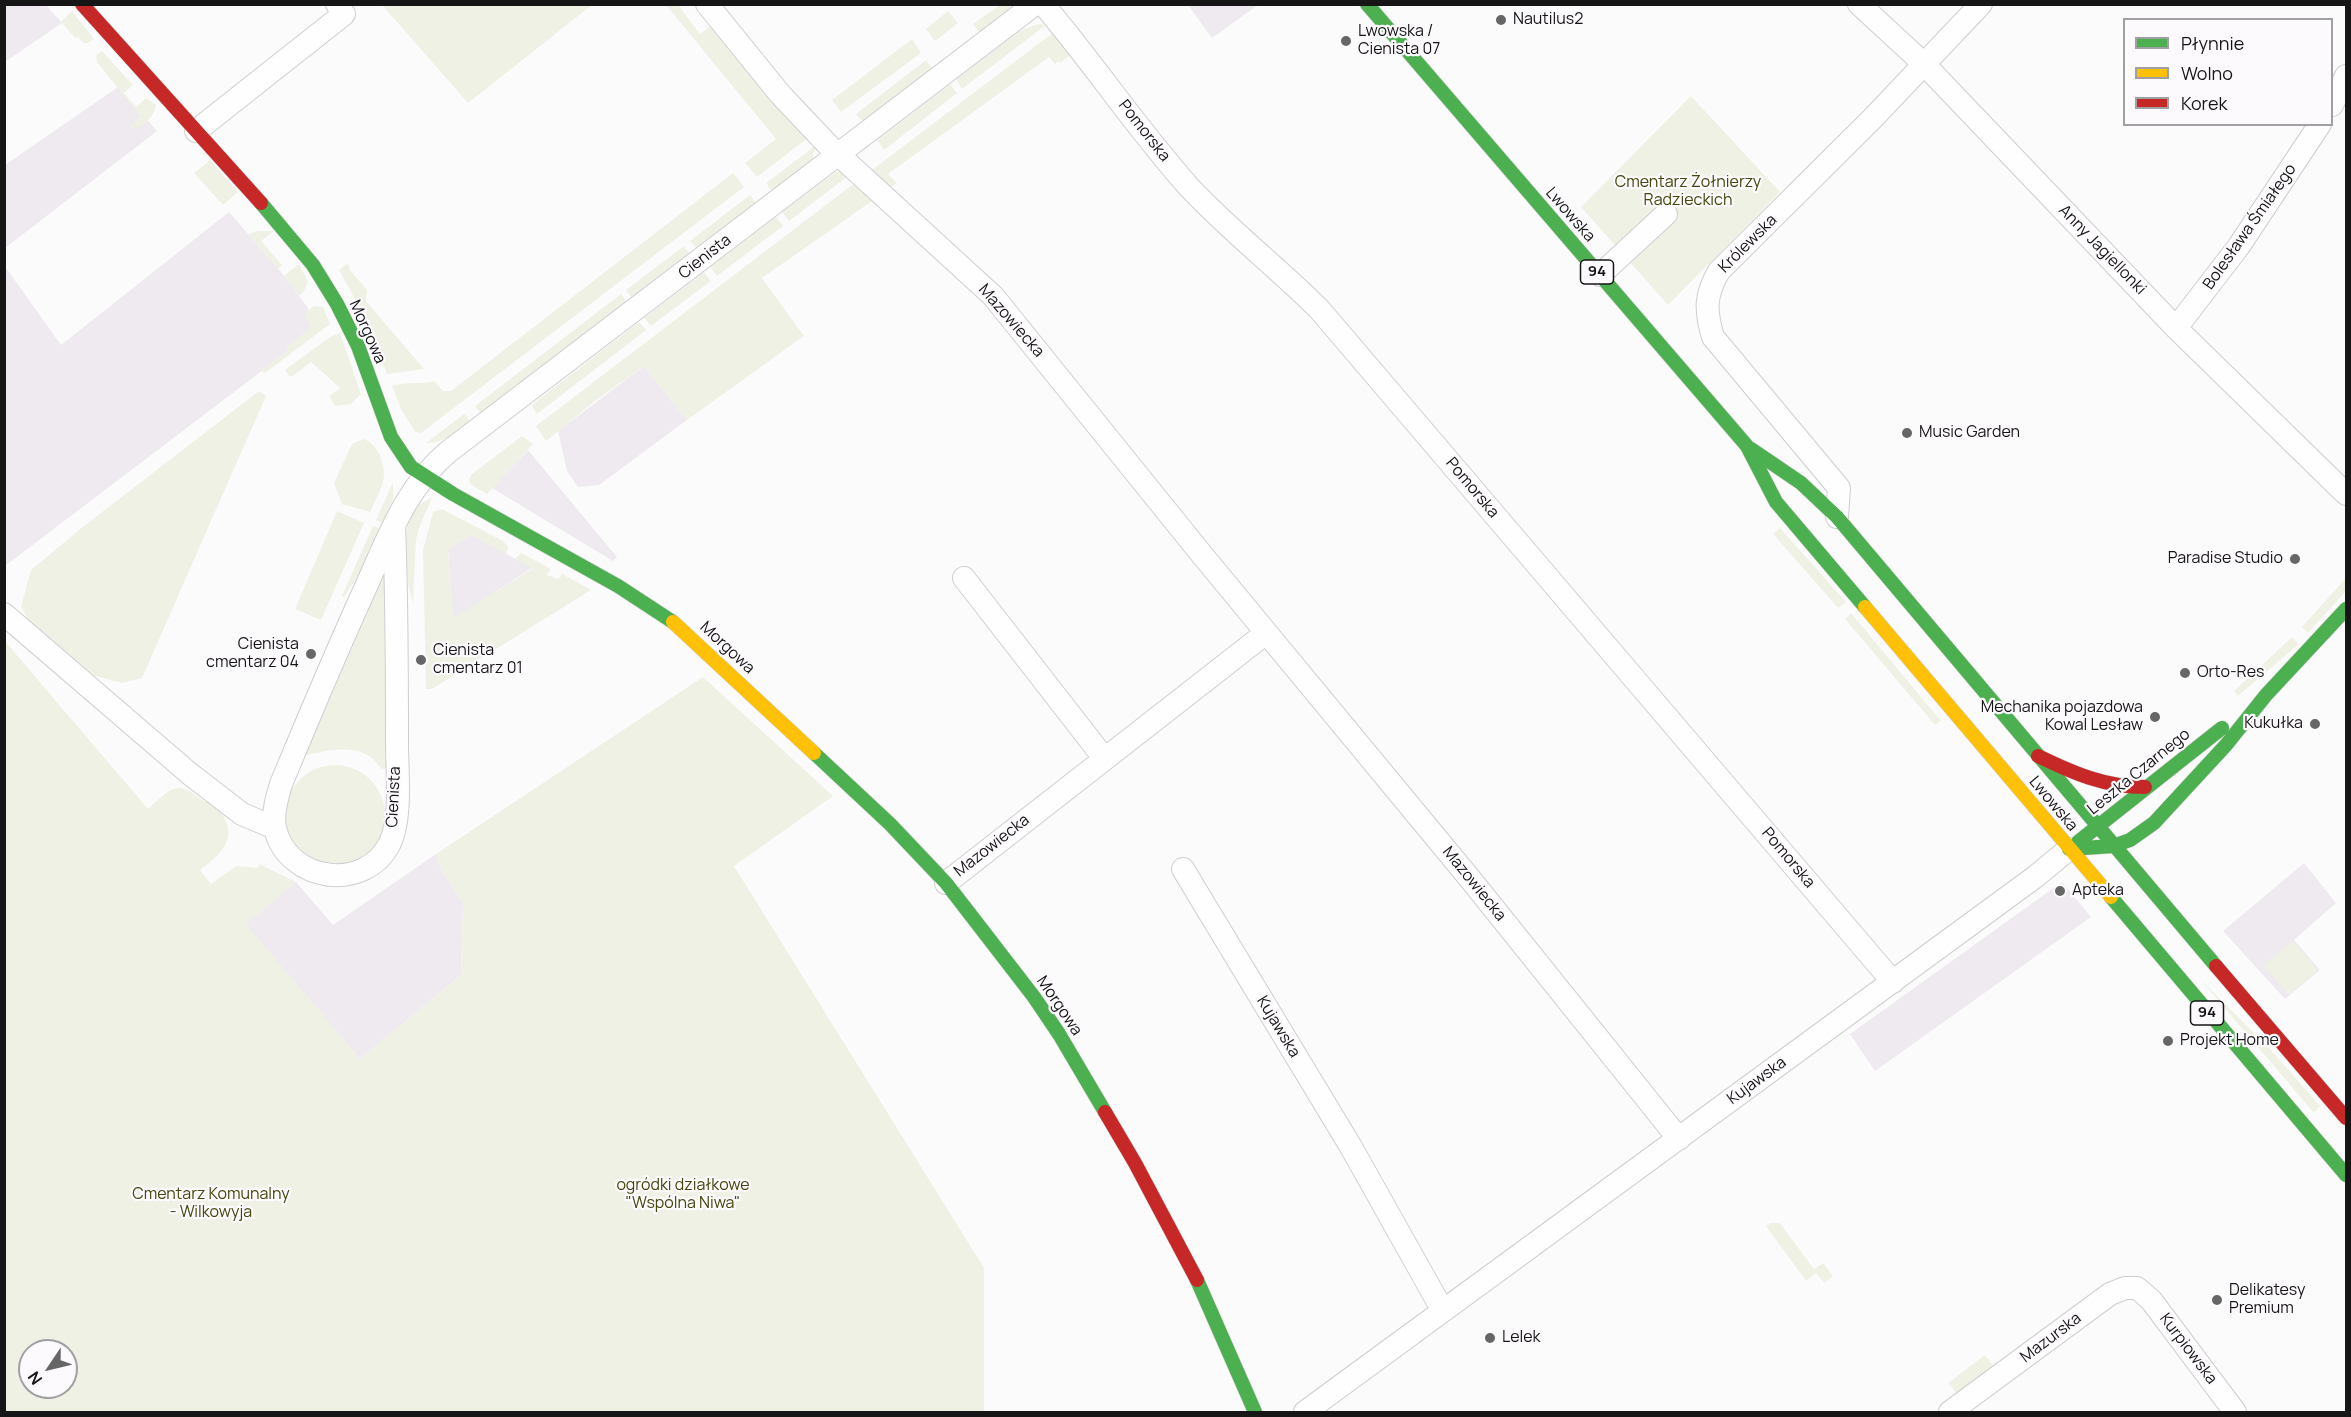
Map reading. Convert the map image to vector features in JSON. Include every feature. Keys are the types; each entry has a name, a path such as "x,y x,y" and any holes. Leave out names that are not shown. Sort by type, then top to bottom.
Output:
{"street":[{"name":"Morgowa","path":"82,4 288,233 313,265 337,304 358,346 391,437 405,459 423,476 618,586 677,625 890,824 946,883 1034,997 1059,1034 1135,1163 1200,1286 1255,1413"},
{"path":"196,131 344,14 337,4"},
{"name":"Mazowiecka","path":"707,4 780,94 838,154 993,296 1266,633 1471,880 1678,1139"},
{"name":"Cienista","path":"394,526 397,808 394,832 382,854 363,869 333,877 312,871 292,858 284,849 275,828 276,803 281,784 333,660 394,526 407,499 423,476 448,452 1035,4"},
{"name":"Pomorska","path":"1043,4 1187,184 1231,230 1286,276 1319,309 1893,981"},
{"name":"Lwowska","path":"1367,4 1747,446 1776,502 2346,1175"},
{"name":"Anny Jagiellonki","path":"1859,4 1924,64 2176,328 2346,494"},
{"name":"Królewska","path":"1838,517 1839,488 1713,337 1707,318 1707,300 1711,285 1719,270 1981,4"},
{"path":"2333,101 2346,76"},
{"name":"Bolesława Śmiałego","path":"2176,328 2239,246 2319,126"},
{"path":"1600,275 1666,214"},
{"name":"Lwowska","path":"1747,446 1801,483 1838,517 2153,893 2343,1106"},
{"path":"964,578 1104,758"},
{"name":"Leszka Czarnego","path":"2070,849 2113,846 2130,840 2154,823 2226,745 2266,695 2345,613"},
{"path":"4,614 190,774 242,814 275,828"},
{"name":"Mazowiecka","path":"946,883 1266,633"},
{"name":"Leszka Czarnego","path":"2070,849 2145,787 2266,695"},
{"name":"Lwowska","path":"2038,756 2086,780 2123,788 2145,787"},
{"path":"2145,846 2154,823"},
{"name":"Kujawska","path":"1305,1413 2070,849"},
{"path":"2145,865 2153,893"},
{"name":"Kujawska","path":"1183,869 1351,1147 1443,1311"},
{"path":"2318,1142 2323,1123 2343,1106"},
{"name":"Mazurska","path":"1950,1413 1976,1405 2110,1294 2125,1288 2137,1288"},
{"name":"Kurpiowska","path":"2137,1288 2151,1300 2235,1413"}],"shaded area":[{"path":"5,5 46,5 62,23 5,62"},
{"path":"1188,5 1258,5 1212,38"},
{"path":"118,87 157,131 5,248 5,165"},
{"path":"229,212 281,272 308,308 313,332 5,566 4,265 61,345"},
{"path":"644,366 687,420 599,485 578,487 567,471 558,431"},
{"path":"528,450 617,557 613,561 492,488"},
{"path":"472,535 532,568 453,619 448,549"},
{"path":"436,854 439,865 463,904 461,975 360,1059 245,924 296,882 333,925"},
{"path":"2304,863 2336,903 2294,940 2320,970 2285,999 2223,931"},
{"path":"2062,882 2091,917 1875,1071 1850,1034"}],"green space":[{"path":"382,5 592,5 468,103"},
{"path":"666,5 678,5 700,34 714,24 809,137 757,177 745,163 776,139"},
{"path":"1000,5 1015,7 980,33 973,24"},
{"path":"72,11 94,39 83,43 78,37 75,38 61,22"},
{"path":"948,11 958,23 935,41 926,29"},
{"path":"1038,24 1046,25 962,89 956,79 1021,30"},
{"path":"1054,32 1070,52 1068,57 1055,64 1049,57 888,174 897,183 890,188 872,170"},
{"path":"912,39 921,53 841,112 832,100"},
{"path":"102,51 133,85 124,93 136,107 146,98 156,105 153,114 143,125 129,127 140,116 97,62 96,55"},
{"path":"926,60 933,69 863,123 856,114"},
{"path":"950,84 957,93 884,150 877,140"},
{"name":"Cmentarz Żołnierzy Radzieckich","path":"1691,96 1780,192 1668,305 1581,207"},
{"path":"815,146 812,161 772,191 766,183"},
{"path":"210,160 238,192 223,205 194,173"},
{"path":"836,172 848,176 789,221 782,212"},
{"path":"733,173 744,187 421,433 415,432 401,409 392,386 434,381 443,391 451,391"},
{"path":"856,182 875,199 762,278 804,336 687,420 644,366 595,401 546,441 536,426"},
{"path":"750,195 756,203 697,249 690,241"},
{"path":"776,217 783,226 717,276 710,267"},
{"path":"258,231 274,231 261,241 282,265 278,269 248,234"},
{"path":"684,246 690,254 632,298 626,290"},
{"path":"348,263 350,270 367,290 366,301 424,369 387,374 363,314 339,270"},
{"path":"299,264 308,282 299,296 284,276"},
{"path":"704,272 711,281 651,326 644,318"},
{"path":"621,294 627,302 481,414 475,406"},
{"path":"314,306 323,307 330,324 265,373 261,371 288,351 286,347 311,327 303,314"},
{"path":"639,322 646,330 537,414 533,404"},
{"path":"340,333 361,394 351,404 335,406 329,396 340,388 311,362 293,376 289,376 285,370 330,337"},
{"path":"259,391 266,396 142,678 122,683 95,676 32,626 21,607 31,570 84,526"},
{"path":"464,414 471,421 445,439 426,443"},
{"path":"522,436 533,444 487,494 470,484 469,479 472,474"},
{"path":"363,439 376,448 384,469 382,484 370,512 342,504 334,483 352,444"},
{"path":"393,482 393,499 383,523 376,520"},
{"path":"432,498 416,539 413,603 406,569 407,531 413,511"},
{"path":"442,509 503,541 508,547 506,554 472,535 448,549 453,618 532,569 515,559 521,553 551,569 547,575 558,579 562,574 591,590 432,689 426,689 423,550 433,512"},
{"path":"337,511 364,523 321,620 295,609"},
{"path":"373,526 381,529 361,571 344,597 342,596"},
{"path":"1780,528 1846,602 1838,608 1773,534"},
{"path":"384,574 386,576 387,768 382,769 373,759 358,751 332,750 308,755 306,753"},
{"path":"2345,579 2346,591 2308,633 2302,627"},
{"path":"1851,613 1941,721 1935,725 1845,619"},
{"path":"2292,637 2299,644 2238,696 2234,691"},
{"path":"4,640 148,809 169,791 180,788 205,802 211,800 226,820 228,838 219,854 200,870 211,884 236,866 258,868 259,864 296,882 246,924 360,1059 461,975 463,904 439,865 436,854 703,677 833,796 734,866 984,1268 984,1412 5,1412"},
{"path":"335,765 363,773 377,787 385,815 377,843 363,857 335,865 307,857 293,843 285,815 293,787 307,773"},
{"path":"2293,941 2318,970 2289,995 2263,965"},
{"path":"2200,979 2271,1050 2320,1106 2314,1113"},
{"path":"1770,1223 1780,1223 1814,1269 1823,1263 1833,1276 1824,1283 1816,1273 1806,1281 1766,1226"},
{"path":"1985,1355 1994,1367 1957,1394 1948,1383"}],"traffic: fast":[{"path":"1367,4 1747,446 1776,502 1865,607"},
{"path":"261,203 313,265 337,304 358,346 391,437 411,467 453,494 618,586 673,622"},
{"path":"1751,449 1801,483 1837,517 2216,966"},
{"path":"2069,849 2113,846 2130,840 2154,823 2226,745 2266,695 2346,609"},
{"path":"2078,842 2222,728"},
{"path":"814,753 890,824 946,883 1034,997 1059,1034 1105,1112"},
{"path":"2111,897 2346,1175"},
{"path":"1197,1280 1255,1412"}],"traffic: slow":[{"path":"1865,607 2111,897"},
{"path":"673,622 814,753"}],"traffic: jam":[{"path":"82,4 261,203"},
{"path":"2038,756 2103,782 2145,787"},
{"path":"2216,966 2346,1118"},
{"path":"1105,1112 1135,1163 1197,1280"}],"place":[{"name":"Nautilus2","path":"1501,20"},
{"name":"Lwowska / Cienista 07","path":"1346,41"},
{"name":"Music Garden","path":"1907,433"},
{"name":"Paradise Studio","path":"2295,559"},
{"name":"Cienista cmentarz 04","path":"311,654"},
{"name":"Cienista cmentarz 01","path":"421,660"},
{"name":"Orto-Res","path":"2185,673"},
{"name":"Mechanika pojazdowa Kowal Lesław","path":"2155,717"},
{"name":"Kukułka","path":"2315,724"},
{"name":"Apteka","path":"2060,891"},
{"name":"Projekt Home","path":"2168,1041"},
{"name":"Delikatesy Premium","path":"2217,1300"},
{"name":"Lelek","path":"1490,1338"}],"park label":[{"name":"ogródki działkowe \"Wspólna Niwa\"","path":"683,1195"},
{"name":"Cmentarz Komunalny - Wilkowyja","path":"211,1204"}]}
